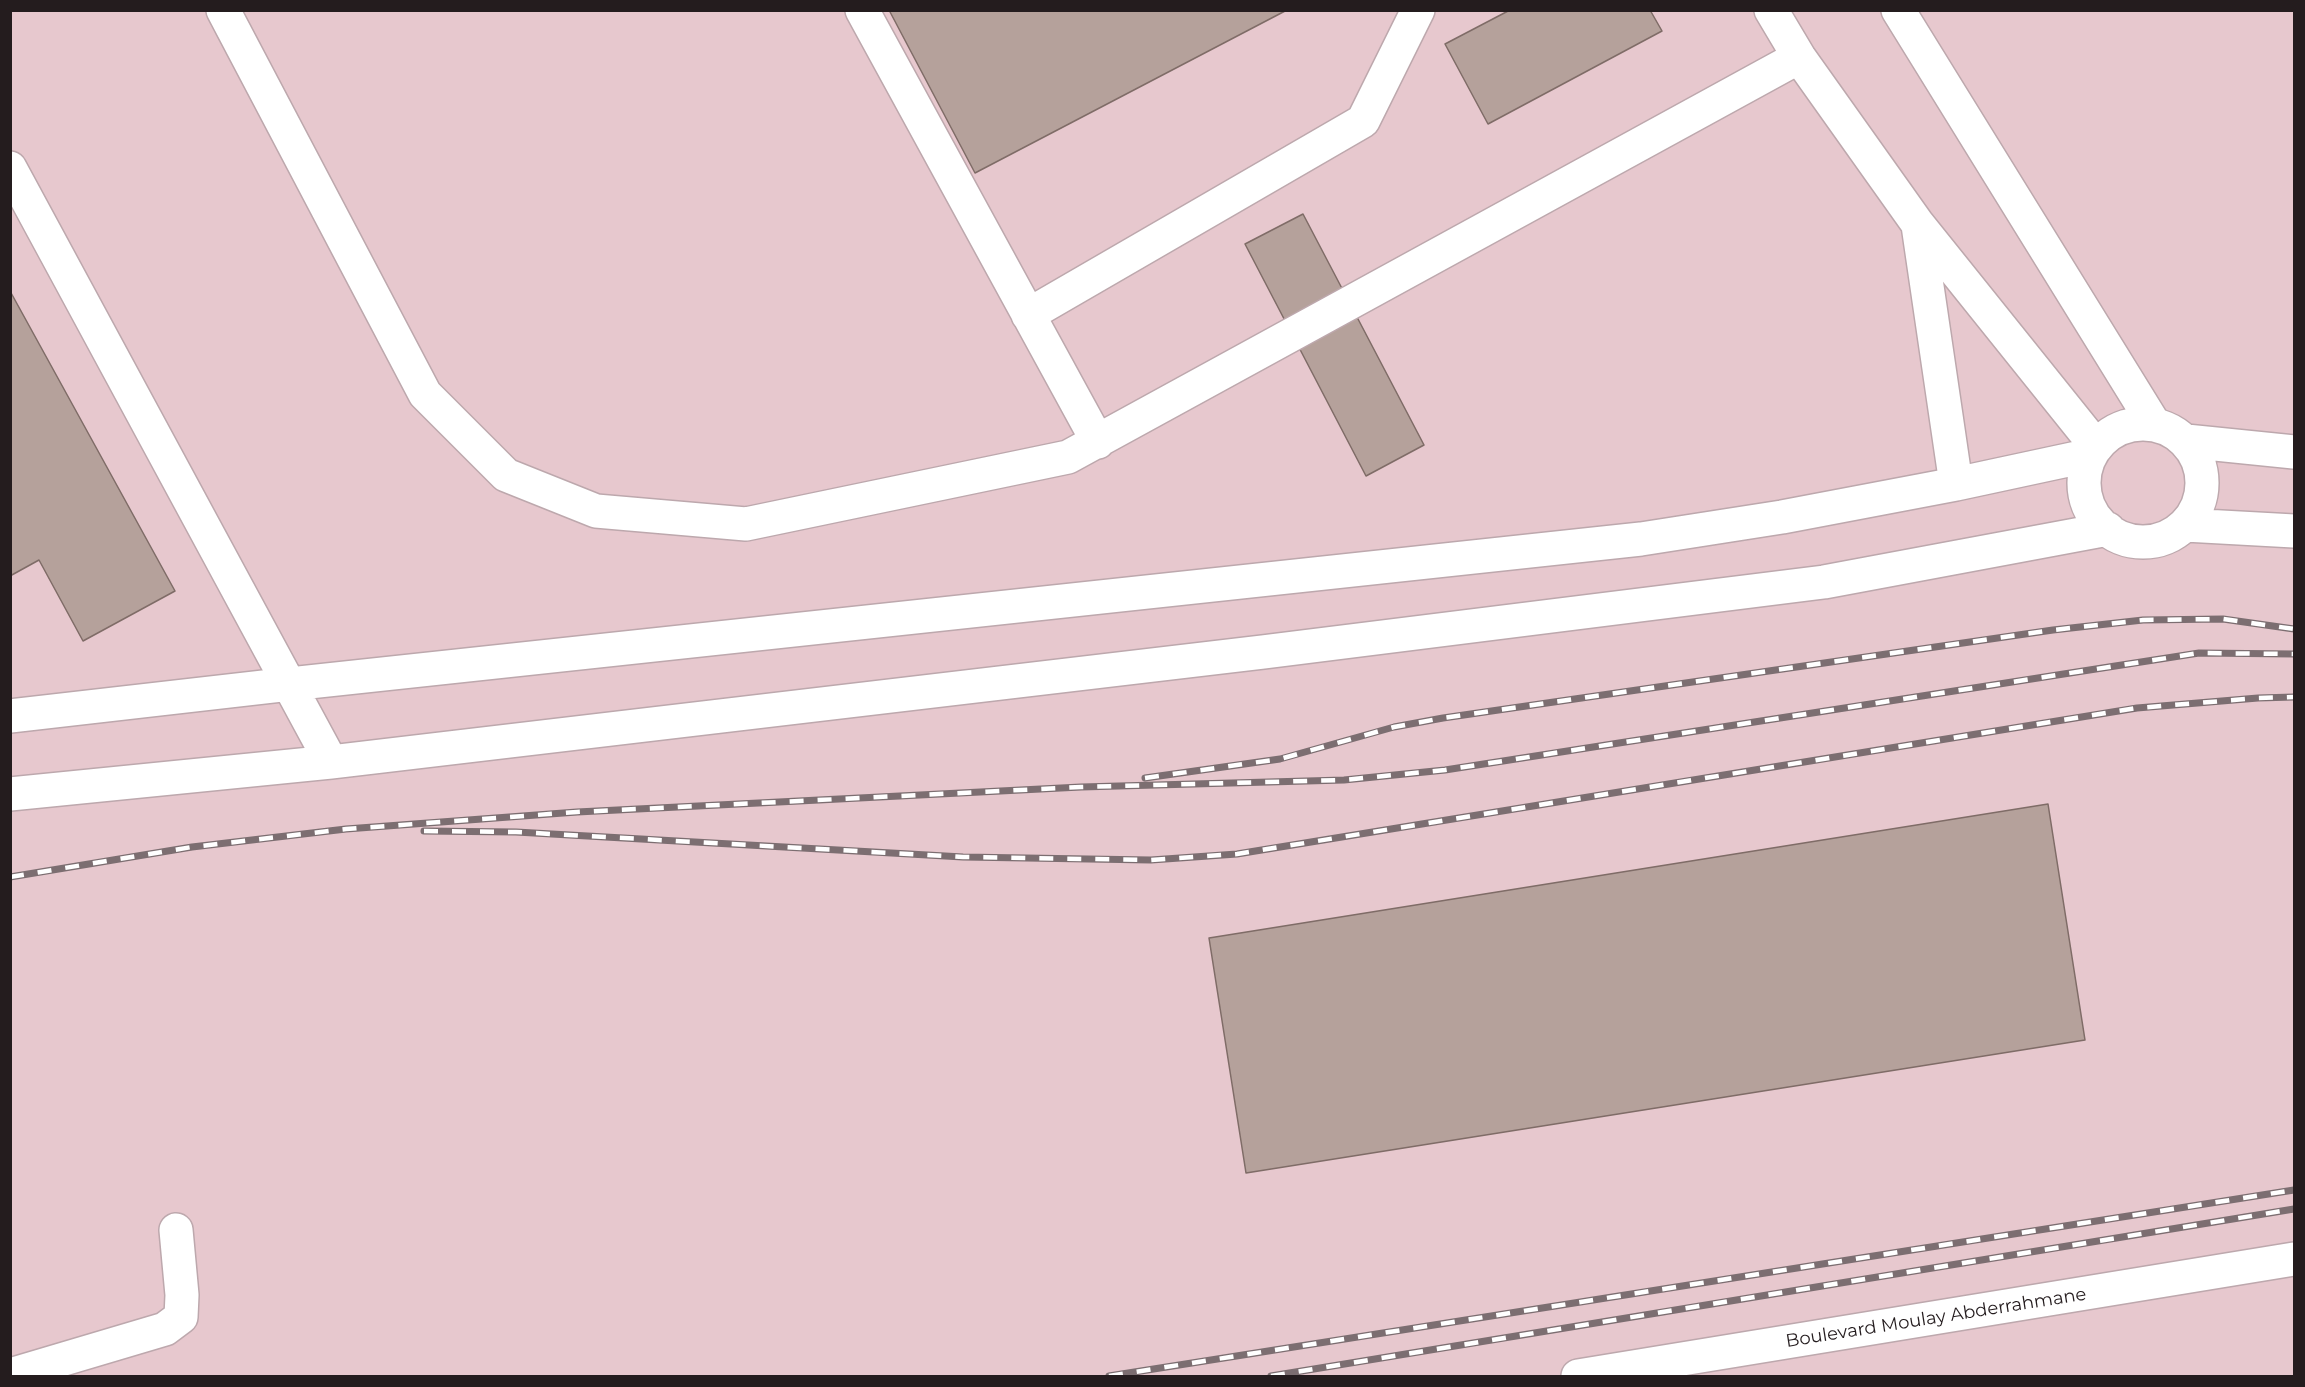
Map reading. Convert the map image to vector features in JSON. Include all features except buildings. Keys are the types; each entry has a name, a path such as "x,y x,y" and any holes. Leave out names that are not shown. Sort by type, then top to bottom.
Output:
{"street":[{"path":"224,10 425,394 506,475 596,511 746,524 1068,458 1799,57"},
{"path":"862,10 1098,442"},
{"path":"1028,315 1363,121 1418,10"},
{"path":"1771,10 1799,57 1917,223 2093,451"},
{"path":"1898,10 2154,424"},
{"path":"10,168 331,762"},
{"path":"1917,223 1956,484"},
{"path":"2135,424 2154,424 2171,430 2186,441 2197,456 2202,474 2202,493 2196,510 2185,525 2170,536 2152,541 2133,541 2115,535 2101,524 2090,509 2084,491 2085,472 2093,451 2117,429 2135,424"},
{"path":"2186,441 2295,452"},
{"path":"10,716 1641,539 1782,517 1956,484 2093,451"},
{"path":"2185,525 2295,531"},
{"path":"10,794 331,762 1263,652 1824,582 2108,530"},
{"path":"10,1375 165,1329 181,1317 182,1295 176,1230"},
{"name":"Boulevard Moulay Abderrahmane","path":"1578,1377 2295,1259"}],"shaded area":[{"path":"11,11 2294,11 2294,1376 11,1376"}],"railway":[{"path":"1145,778 1280,759 1394,727 1443,718 2053,630 2143,620 2223,619 2294,629"},
{"path":"10,877 192,847 346,829 577,812 1081,787 1344,780 1445,770 2199,653 2294,654"},
{"path":"424,831 516,832 963,857 1151,860 1237,854 2137,708 2294,697"},
{"path":"1109,1376 2294,1190"},
{"path":"1271,1376 2294,1209"}]}
